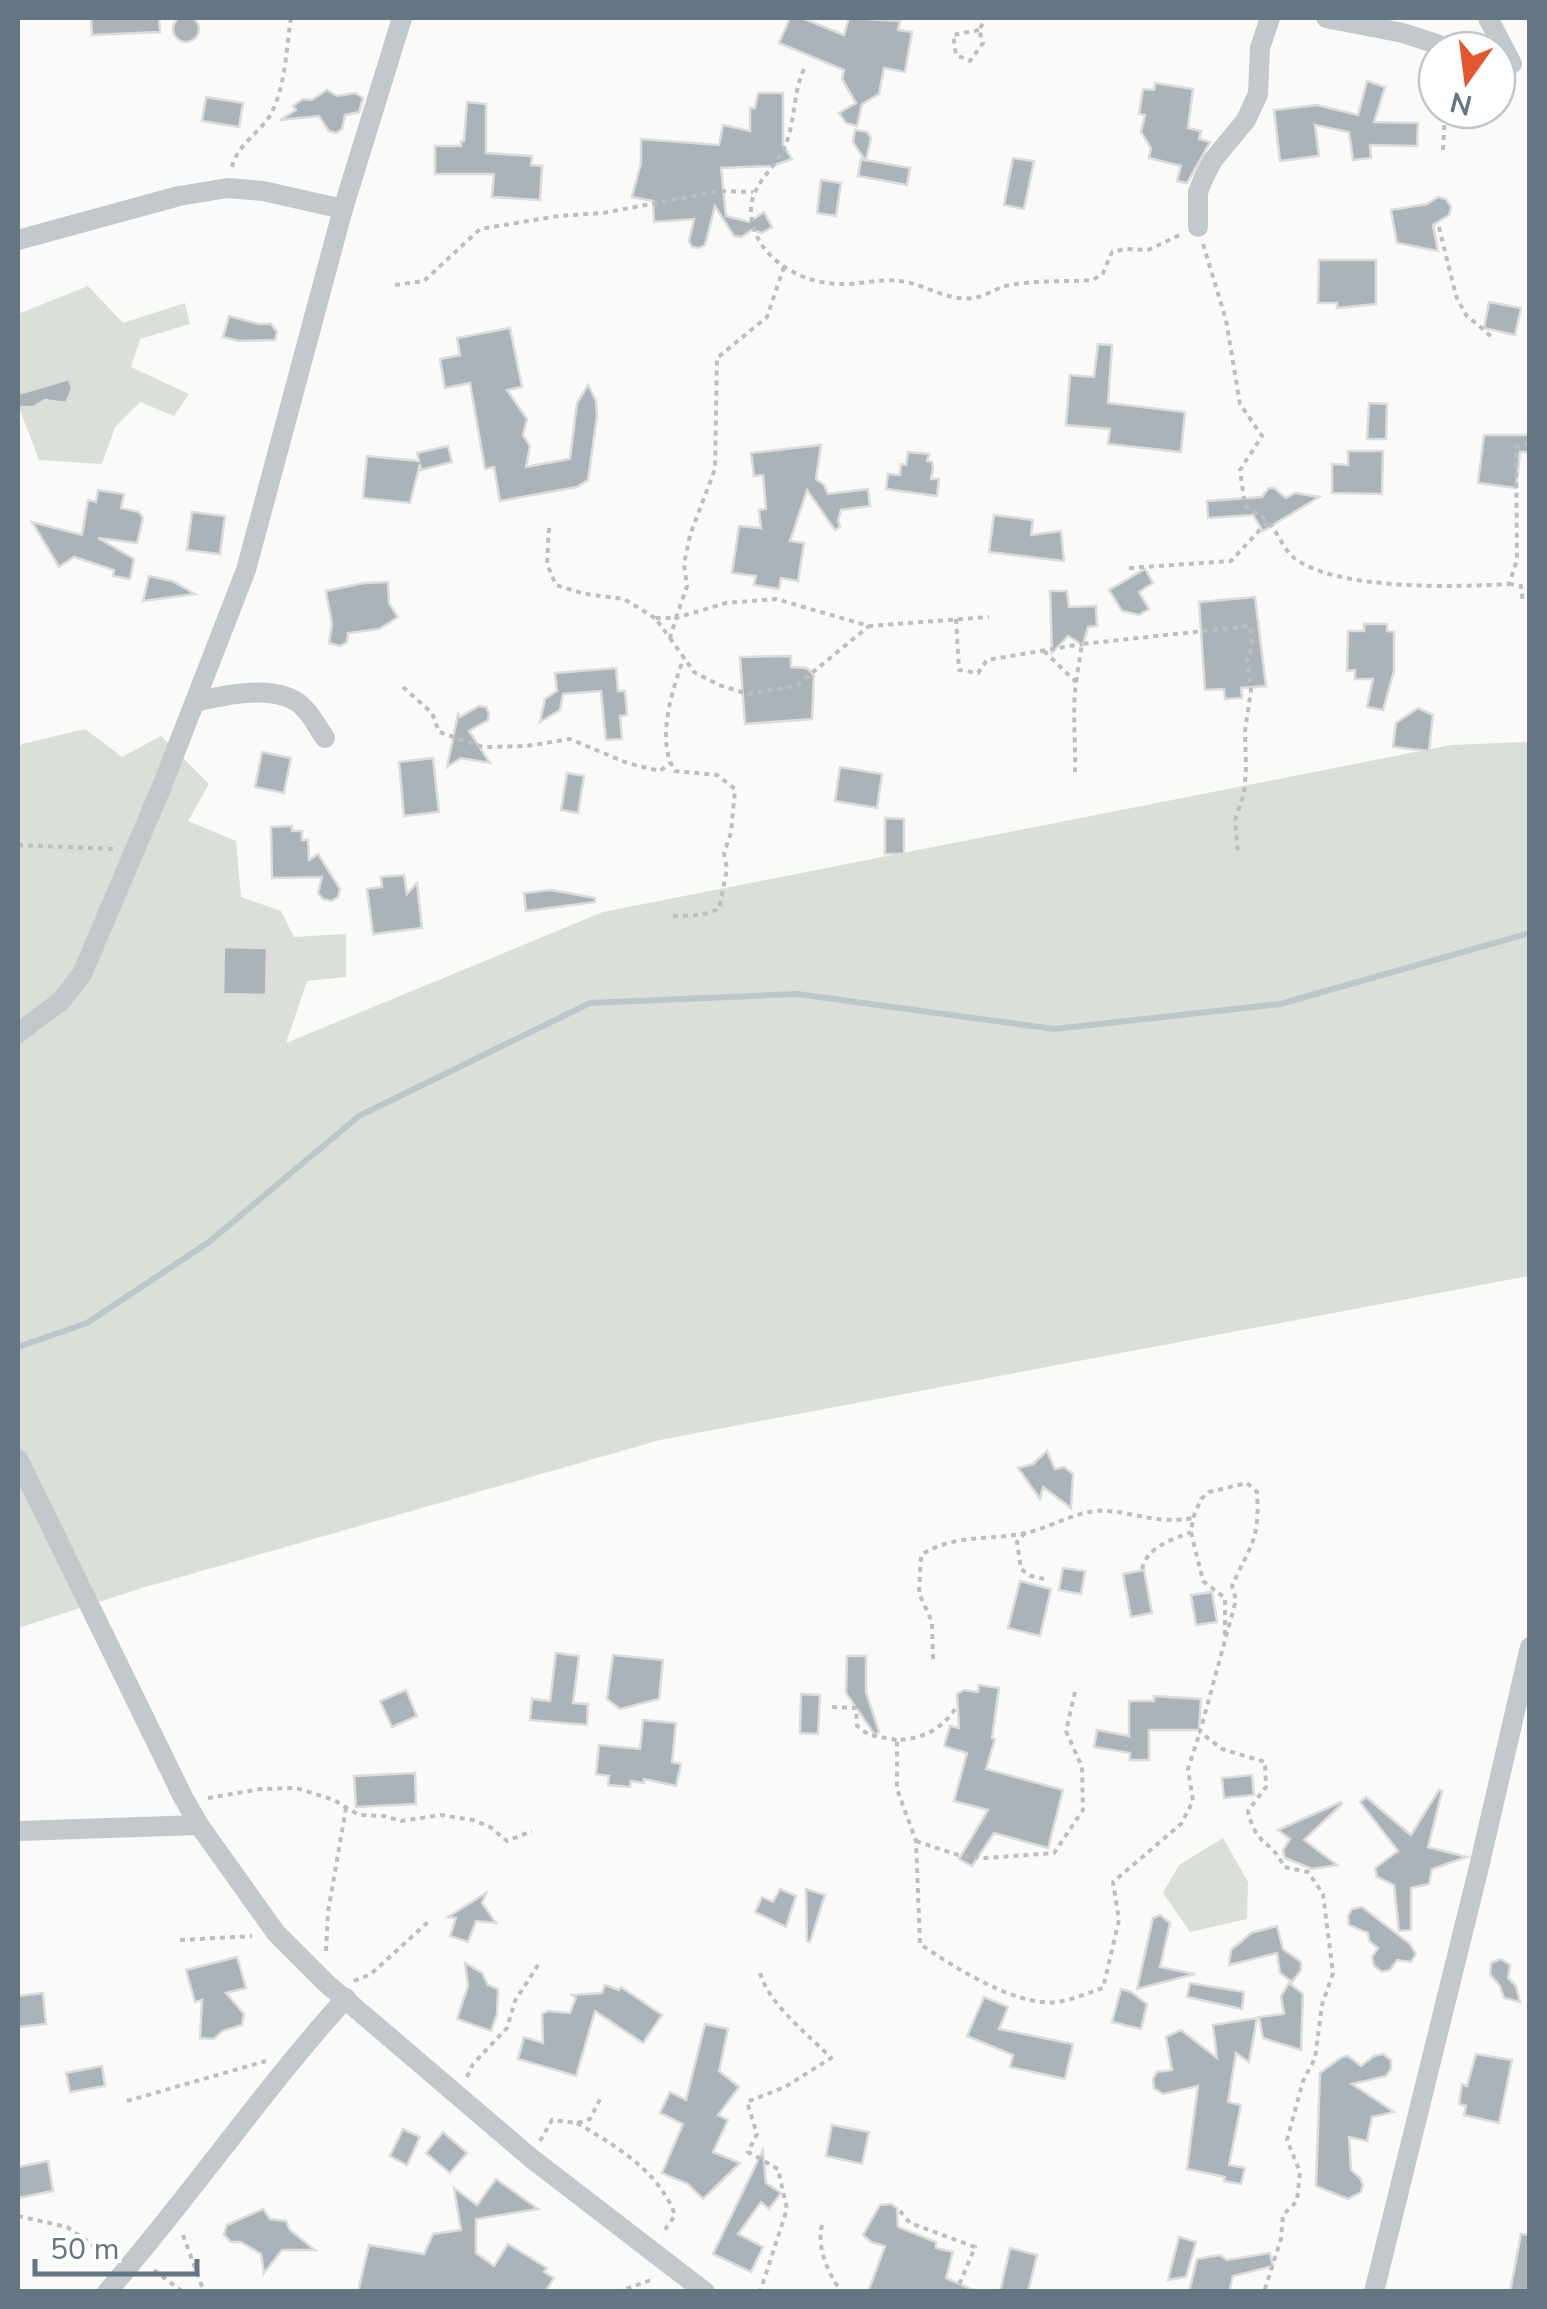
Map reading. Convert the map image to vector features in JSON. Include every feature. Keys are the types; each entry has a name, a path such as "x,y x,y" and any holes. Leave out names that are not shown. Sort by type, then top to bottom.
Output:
{"street":[{"path":"18,1033 61,1000 82,974 231,614 261,520 343,208 402,18"},
{"path":"1198,228 1198,192 1204,177 1212,160 1246,120 1258,94 1260,48 1270,18"},
{"path":"1326,18 1417,39"},
{"path":"18,240 165,199 228,188 264,191 343,208"},
{"path":"195,702 235,692 287,696 302,706 325,738"},
{"path":"18,1459 183,1797 276,1933 326,1983 530,2158 705,2292"},
{"path":"1374,2292 1530,1647"},
{"path":"18,1831 198,1824"},
{"path":"107,2292 171,2217 299,2050 346,1998"}],"path":[{"path":"228,188 234,160 254,131 267,120 279,94 291,18"},
{"path":"980,30 953,35 956,55 970,61 983,43 980,30 986,18"},
{"path":"804,69 784,150 753,192 751,212 756,236 767,254 784,267 824,282 900,280 952,296 974,298 1007,285 1093,280 1103,273 1112,252 1148,250 1198,228 1226,320 1240,404 1262,436 1240,470 1246,506 1268,521 1293,556 1322,572 1356,580 1456,587 1521,586 1530,582"},
{"path":"1442,150 1444,130"},
{"path":"395,286 424,281 480,229 603,213 720,191 753,192"},
{"path":"1439,227 1456,296 1466,315 1492,336"},
{"path":"670,638 687,586 684,564 690,535 715,468 716,358 767,316 784,267"},
{"path":"1510,584 1517,560 1516,447 1530,443"},
{"path":"1129,568 1231,561 1268,521"},
{"path":"549,528 547,564 556,584 585,594 624,598 655,618 694,672 748,694 796,686 869,626"},
{"path":"1521,586 1523,603"},
{"path":"655,618 676,618 726,603 776,599 869,626 988,617"},
{"path":"956,619 959,670 978,673 987,660 1082,644 1250,626 1252,645 1247,662 1251,690 1244,731 1244,794 1235,820 1238,853"},
{"path":"1075,772 1072,714 1082,644"},
{"path":"1044,651 1076,682"},
{"path":"673,916 701,915 719,909 735,789 717,775 675,770 670,764 666,735 674,686 684,657"},
{"path":"403,687 432,713 439,732 482,747 570,739 643,767 660,771 670,764"},
{"path":"18,845 134,850"},
{"path":"898,1740 897,1789 916,1841 920,1944 948,1963 1021,1999 1056,2002 1103,1988 1119,1920 1113,1882 1181,1824 1193,1801 1188,1769 1236,1600 1232,1586 1254,1546 1257,1492 1247,1483 1209,1492 1201,1499 1190,1532 1203,1580 1225,1598 1225,1635"},
{"path":"933,1659 932,1622 919,1593 921,1555 938,1544 1025,1533 1106,1510 1170,1522 1193,1518"},
{"path":"1142,1569 1143,1562 1161,1544 1190,1532"},
{"path":"1025,1533 1016,1542 1021,1569 1048,1580"},
{"path":"916,1841 961,1856 1054,1853 1083,1810 1082,1768 1066,1731 1074,1692"},
{"path":"832,1707 856,1708 857,1726 869,1735 898,1740 918,1739 931,1732 947,1722 955,1708"},
{"path":"1200,1732 1222,1748 1264,1762 1266,1787 1248,1811 1253,1833 1278,1852 1284,1867 1308,1872 1323,1894 1332,1946 1333,1973 1322,2005 1314,2058 1303,2082 1288,2140 1300,2172 1297,2200 1283,2215 1264,2292"},
{"path":"183,1797 202,1800 261,1789 296,1788 334,1800 358,1815 401,1821 441,1815 473,1820 508,1841 532,1831"},
{"path":"346,1807 328,1912 326,1983 356,1981 371,1974 428,1922"},
{"path":"180,1940 276,1933"},
{"path":"458,2095 474,2064 507,2028 515,2001 538,1966"},
{"path":"760,1973 781,2007 831,2058 785,2087 746,2102 757,2134 748,2152 778,2169 786,2209 760,2292"},
{"path":"127,2101 299,2050"},
{"path":"578,2123 590,2119 601,2096"},
{"path":"530,2158 552,2120 578,2123 624,2151 667,2194 675,2215 653,2252"},
{"path":"900,2211 910,2223 976,2247 956,2292"},
{"path":"18,2216 67,2227 94,2245 136,2259 182,2292"},
{"path":"171,2217 182,2230 204,2292"},
{"path":"822,2225 819,2238 828,2270 838,2286 836,2292"},
{"path":"616,2292 678,2271"}],"shaded area":[{"path":"88,286 123,323 185,303 190,324 140,339 131,367 189,394 174,416 140,402 115,427 102,464 39,460 18,405 18,314"},
{"path":"85,729 122,757 161,736 209,784 188,821 236,841 241,897 281,911 294,937 346,934 346,977 307,981 286,1043 603,912 1451,745 1529,742 1529,1276 660,1440 142,1588 18,1628 18,750 22,744"},
{"path":"1223,1838 1248,1882 1247,1919 1190,1932 1163,1893 1179,1865"}],"building":[{"path":"186,16 195,20 199,29 195,38 186,42 177,38 173,29 177,20"},
{"path":"91,18 159,18 160,32 92,35"},
{"path":"790,18 802,18 844,35 849,18 900,21 898,30 912,32 905,72 884,68 879,94 862,104 857,126 846,123 839,113 856,103 842,79 844,70 779,43"},
{"path":"1367,81 1385,87 1374,122 1417,123 1417,146 1370,145 1371,158 1353,160 1349,132 1315,125 1319,156 1280,161 1274,110 1317,105 1358,115"},
{"path":"1155,83 1193,89 1188,128 1201,131 1199,139 1210,142 1187,183 1177,181 1181,166 1149,158 1151,148 1141,132 1145,115 1139,114 1143,89 1154,90"},
{"path":"327,90 337,96 355,93 363,98 359,112 345,115 342,129 336,133 329,131 319,116 280,120 296,110 293,106 303,99 312,100"},
{"path":"758,93 783,93 783,145 792,159 772,166 721,168 726,216 749,222 764,212 772,227 762,233 752,230 741,237 734,236 715,206 705,245 692,247 689,241 694,219 654,222 653,201 632,197 641,163 641,139 719,145 723,125 750,131 750,108 755,108"},
{"path":"206,97 243,103 239,127 202,121"},
{"path":"467,102 486,104 486,153 532,156 531,165 542,166 540,200 492,197 494,174 435,174 435,146 461,146 464,141"},
{"path":"855,130 867,132 871,138 866,160 910,168 907,185 858,176 861,159 865,160 853,142"},
{"path":"1013,158 1034,161 1024,209 1004,205"},
{"path":"821,180 841,183 836,216 817,213"},
{"path":"1438,197 1446,199 1451,207 1449,215 1433,225 1438,251 1397,243 1391,210 1427,204"},
{"path":"1319,260 1376,260 1376,304 1337,308 1337,303 1318,303"},
{"path":"1489,302 1521,308 1515,335 1484,328"},
{"path":"229,316 271,324 277,332 275,340 239,341 223,337"},
{"path":"510,328 522,387 507,390 527,419 523,435 530,446 526,467 570,459 577,403 588,385 596,401 597,416 588,480 577,487 500,501 494,467 485,469 470,383 445,388 440,359 460,355 457,338"},
{"path":"1098,344 1112,345 1108,403 1185,412 1181,452 1108,444 1110,429 1066,425 1070,375 1094,377"},
{"path":"69,379 72,389 66,403 45,400 33,407 18,407 18,394"},
{"path":"1369,403 1387,404 1386,439 1367,439"},
{"path":"1484,435 1530,435 1530,452 1520,452 1516,488 1478,483"},
{"path":"821,445 816,479 828,494 868,489 870,506 841,510 840,527 835,530 807,490 790,541 804,543 798,581 781,578 779,589 754,585 756,576 732,573 739,526 761,528 759,510 766,509 763,475 754,476 751,453"},
{"path":"448,446 452,462 421,470 420,464 410,503 363,498 367,456 419,461 417,453"},
{"path":"1348,451 1383,451 1382,494 1332,493 1332,464 1348,465"},
{"path":"908,452 929,454 931,479 939,479 937,496 886,489 888,474 900,475"},
{"path":"1269,488 1286,498 1295,493 1319,497 1263,531 1253,515 1208,518 1207,501 1262,497"},
{"path":"98,490 124,494 121,508 139,512 143,518 137,543 98,538 134,559 130,579 113,576 114,570 74,557 59,567 32,522 82,535 88,500 96,502"},
{"path":"192,512 225,516 220,554 187,550"},
{"path":"994,515 1033,520 1031,535 1061,531 1064,561 989,552"},
{"path":"1145,569 1153,583 1139,592 1149,609 1139,615 1122,611 1109,590"},
{"path":"149,576 172,581 195,594 143,601"},
{"path":"388,582 389,603 398,617 379,629 348,633 347,642 340,646 329,643 332,624 326,591"},
{"path":"1050,591 1067,591 1069,607 1096,606 1097,626 1088,627 1083,645 1068,636 1052,653"},
{"path":"1255,597 1266,686 1241,688 1242,698 1225,699 1224,689 1205,690 1199,602"},
{"path":"1364,624 1387,624 1387,631 1394,632 1394,671 1383,710 1367,707 1373,679 1355,679 1355,670 1347,671 1348,631 1364,631"},
{"path":"791,656 791,667 807,668 814,675 812,719 745,724 740,657"},
{"path":"616,668 618,691 625,691 627,715 620,716 622,739 606,740 601,691 563,694 560,710 540,722 545,699 557,691 555,673"},
{"path":"479,706 486,707 488,720 469,731 490,763 461,758 447,767 458,714 460,717"},
{"path":"1418,708 1433,715 1429,751 1393,747 1396,723"},
{"path":"262,752 291,758 284,793 255,787"},
{"path":"433,758 439,812 404,816 399,762"},
{"path":"840,767 882,774 877,808 835,801"},
{"path":"567,773 584,776 578,813 561,810"},
{"path":"885,818 904,819 904,854 885,854"},
{"path":"292,826 292,831 302,831 302,840 308,840 309,860 318,854 340,889 338,897 331,901 318,893 322,877 272,878 271,827"},
{"path":"404,875 407,894 417,883 422,928 373,934 367,889 382,887 381,877"},
{"path":"551,890 595,898 595,902 526,911 524,893"},
{"path":"224,947 267,948 266,995 223,994"},
{"path":"1047,1451 1055,1469 1064,1467 1073,1474 1071,1508 1043,1487 1040,1499 1018,1468 1033,1464"},
{"path":"1063,1568 1085,1571 1081,1594 1059,1590"},
{"path":"1144,1570 1152,1613 1131,1617 1123,1574"},
{"path":"1020,1581 1051,1589 1040,1636 1008,1628"},
{"path":"1212,1592 1217,1622 1196,1625 1191,1595"},
{"path":"556,1653 579,1656 573,1703 588,1704 587,1725 530,1720 532,1699 550,1701"},
{"path":"613,1655 663,1660 659,1699 620,1709 607,1699"},
{"path":"847,1656 866,1656 866,1692 879,1732 875,1735 846,1693"},
{"path":"979,1685 999,1688 992,1738 995,1739 986,1769 1063,1790 1048,1848 994,1833 972,1866 959,1859 988,1810 954,1801 967,1753 944,1746 950,1726 959,1728 957,1694 964,1690 978,1692"},
{"path":"406,1690 417,1716 392,1727 380,1701"},
{"path":"801,1694 820,1695 818,1734 800,1733"},
{"path":"1154,1696 1201,1699 1199,1730 1149,1730 1149,1760 1130,1760 1130,1753 1094,1747 1097,1730 1129,1736 1129,1701 1154,1701"},
{"path":"643,1720 676,1723 672,1762 681,1764 676,1786 644,1779 644,1783 631,1781 630,1787 608,1785 609,1776 596,1774 599,1745 640,1749"},
{"path":"415,1773 416,1804 356,1807 354,1776"},
{"path":"1252,1775 1254,1795 1224,1798 1222,1778"},
{"path":"1439,1790 1442,1791 1428,1847 1467,1857 1432,1869 1429,1884 1411,1888 1411,1930 1399,1931 1394,1885 1377,1877 1375,1868 1398,1851 1360,1802 1366,1797 1411,1835"},
{"path":"1341,1802 1304,1840 1337,1865 1312,1869 1285,1858 1283,1850 1290,1839 1278,1830"},
{"path":"780,1889 796,1896 786,1927 755,1912 762,1897 773,1902"},
{"path":"806,1889 825,1895 810,1942 807,1941"},
{"path":"486,1893 482,1903 496,1923 476,1921 468,1942 450,1936 456,1918 448,1917"},
{"path":"1362,1907 1410,1944 1416,1954 1411,1962 1397,1960 1390,1970 1382,1972 1374,1966 1372,1957 1378,1948 1369,1941 1368,1933 1349,1925 1352,1909"},
{"path":"1160,1915 1170,1923 1160,1967 1195,1974 1137,1989 1153,1918"},
{"path":"1277,1926 1283,1949 1301,1962 1301,1970 1292,1982 1280,1973 1277,1953 1229,1965 1231,1950 1251,1933"},
{"path":"237,1957 246,1988 226,1993 244,2014 242,2025 222,2031 214,2039 200,2038 202,2000 195,2002 186,1970"},
{"path":"1501,1959 1510,1965 1508,1978 1516,1986 1520,2002 1504,1998 1490,1974 1491,1963"},
{"path":"465,1963 482,1973 488,1985 498,1989 497,2014 491,2031 457,2019 468,1986"},
{"path":"1190,1983 1244,1992 1242,2009 1187,1997"},
{"path":"1289,1983 1303,1994 1301,2050 1263,2038 1259,2017 1284,2014 1281,1996"},
{"path":"605,1985 619,1990 621,1987 662,2015 643,2043 595,2011 576,2076 518,2059 524,2037 543,2043 542,2014 570,2013 576,1998 572,1995 602,1993"},
{"path":"1121,1989 1147,2004 1141,2029 1112,2022"},
{"path":"43,1993 46,2024 18,2027 18,1996"},
{"path":"984,1997 1008,2007 999,2029 1073,2044 1065,2079 1010,2067 1013,2055 967,2036"},
{"path":"1257,2018 1249,2062 1236,2053 1228,2102 1241,2105 1229,2165 1245,2168 1241,2184 1187,2169 1198,2086 1163,2094 1154,2088 1153,2079 1157,2072 1172,2070 1166,2037 1181,2030 1217,2058 1213,2025"},
{"path":"705,2024 728,2029 719,2071 739,2087 718,2115 728,2120 713,2152 740,2163 703,2199 688,2184 662,2173 683,2124 660,2113 670,2092 686,2100"},
{"path":"1383,2054 1391,2060 1386,2076 1352,2084 1394,2112 1372,2117 1367,2141 1349,2137 1351,2170 1363,2185 1361,2192 1348,2199 1316,2186 1320,2073 1342,2057 1348,2056 1361,2066"},
{"path":"1476,2054 1512,2060 1499,2123 1464,2115 1466,2106 1459,2104 1462,2084 1467,2086"},
{"path":"102,2066 105,2086 70,2092 66,2073"},
{"path":"832,2125 869,2132 862,2164 826,2156"},
{"path":"403,2129 420,2137 407,2165 390,2156"},
{"path":"443,2132 467,2153 450,2173 426,2153"},
{"path":"763,2150 766,2183 781,2193 769,2209 761,2202 738,2234 763,2247 751,2272 713,2254"},
{"path":"48,2161 53,2191 18,2198 18,2167"},
{"path":"496,2179 538,2209 476,2219 476,2253 494,2266 508,2244 547,2268 544,2272 554,2278 545,2292 358,2292 369,2245 424,2254 433,2234 461,2230 454,2188 477,2205"},
{"path":"880,2205 897,2208 898,2227 936,2242 936,2248 953,2252 946,2278 978,2292 868,2292 885,2246 863,2235"},
{"path":"263,2209 270,2219 286,2221 290,2230 315,2250 282,2250 264,2273 261,2254 241,2242 231,2242 224,2235 227,2225"},
{"path":"1521,2234 1530,2235 1530,2292 1510,2292"},
{"path":"1179,2237 1196,2242 1186,2277 1168,2280"},
{"path":"1010,2248 1037,2255 1028,2292 1000,2292"},
{"path":"1270,2253 1273,2266 1233,2276 1229,2292 1189,2292 1197,2259 1220,2255 1227,2260"}],"waterway":[{"path":"18,1347 87,1323 209,1242 359,1116 590,1003 797,994 1054,1029 1280,1004 1530,933"}]}
